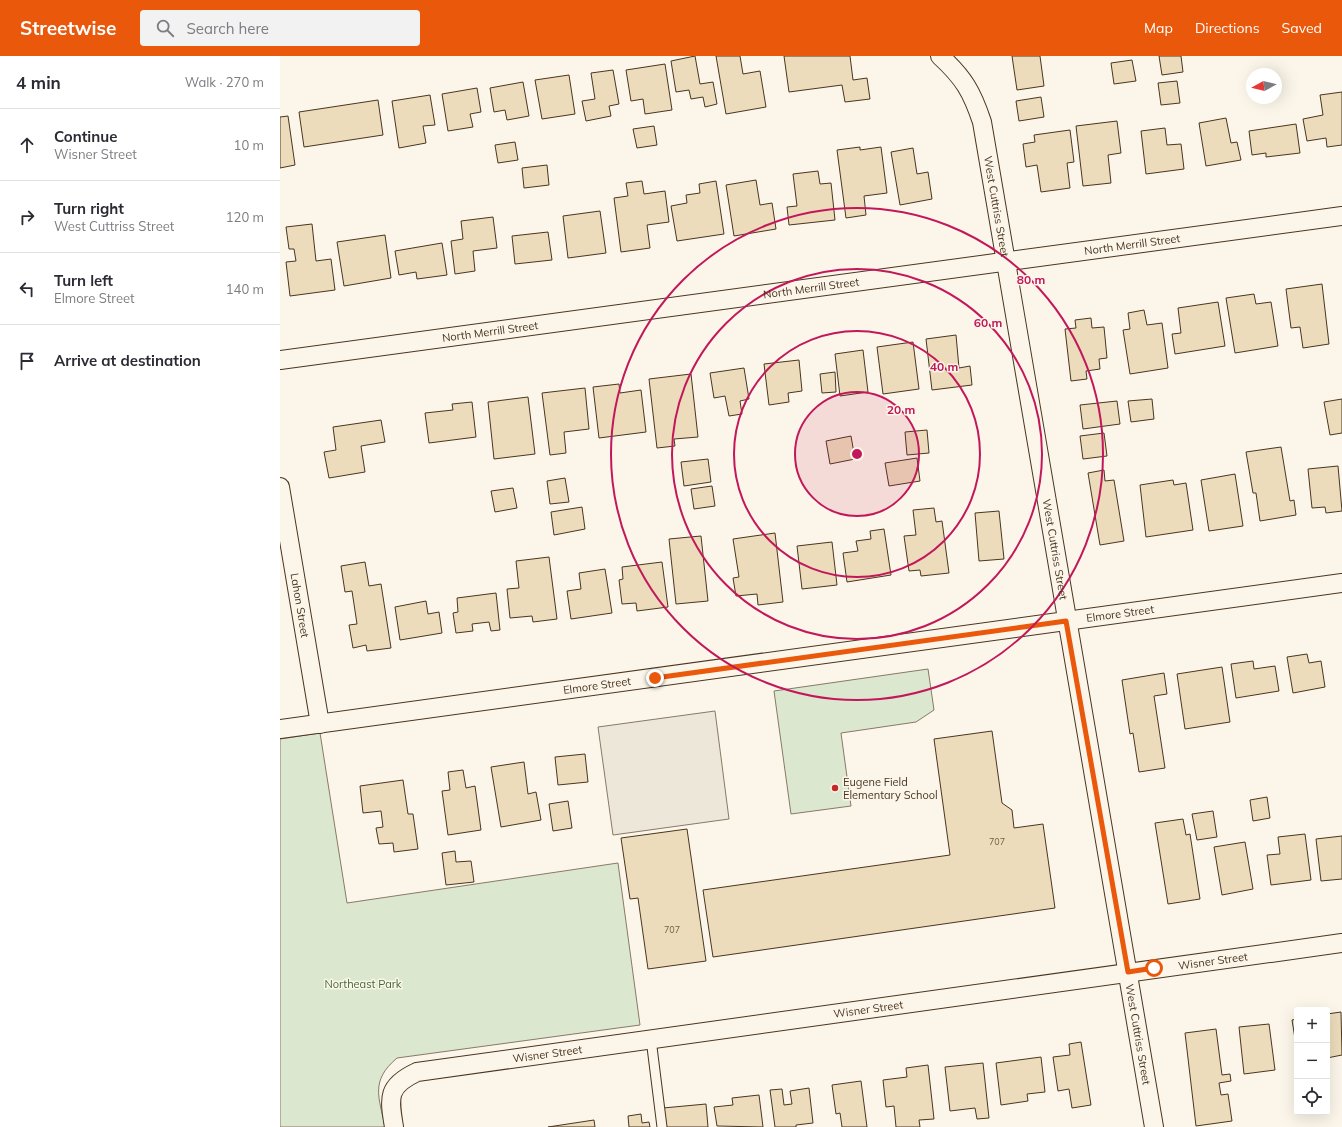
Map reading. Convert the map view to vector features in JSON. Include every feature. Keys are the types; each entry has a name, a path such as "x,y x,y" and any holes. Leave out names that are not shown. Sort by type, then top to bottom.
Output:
{"street":[{"name":"West Cuttriss Street","path":"940,56 964,80 976,102 982,122 1066,621 1154,1127"},
{"name":"North Merrill Street","path":"280,360 1342,216"},
{"name":"Lahon Street","path":"280,487 320,724"},
{"name":"Elmore Street","path":"280,729 1342,583"},
{"name":"Wisner Street","path":"394,1127 391,1095 398,1083 417,1072 1128,972 1342,944"}],"lane":[{"path":"651,1039 662,1127"}],"green space":[{"path":"928,669 934,710 916,722 841,733 851,806 791,814 774,691"},
{"name":"Northeast Park","path":"320,733 347,903 618,863 640,1025 397,1058 388,1066 380,1082 379,1098 385,1127 280,1127 280,739"}],"shaded area":[{"path":"715,711 729,819 613,835 598,727"}],"building":[{"path":"695,56 700,84 713,82 717,104 705,107 703,97 691,99 689,90 676,92 671,61"},
{"path":"716,56 740,56 743,74 760,71 766,107 726,114"},
{"path":"784,56 850,56 853,80 867,78 870,99 845,102 842,85 789,92"},
{"path":"1012,56 1040,56 1044,86 1017,90"},
{"path":"1159,56 1181,56 1183,72 1162,75"},
{"path":"1132,60 1136,81 1114,84 1111,63"},
{"path":"665,64 672,110 645,114 643,99 631,101 626,70"},
{"path":"613,70 619,104 609,106 611,116 586,121 582,101 595,99 591,73"},
{"path":"569,75 575,114 542,119 535,80"},
{"path":"1177,81 1180,103 1161,105 1158,83"},
{"path":"523,82 529,116 507,120 505,110 494,112 490,88"},
{"path":"477,88 481,112 470,114 473,127 448,131 442,94"},
{"path":"1342,92 1342,145 1327,147 1326,138 1307,141 1303,119 1323,115 1320,95"},
{"path":"430,95 435,125 423,126 426,143 399,148 392,101"},
{"path":"1041,97 1044,117 1019,121 1016,101"},
{"path":"378,100 383,135 304,147 299,112"},
{"path":"288,116 295,165 280,168 280,117"},
{"path":"1226,118 1231,143 1237,142 1241,160 1206,166 1199,123"},
{"path":"1117,121 1121,153 1108,155 1111,183 1083,186 1076,126"},
{"path":"1296,124 1300,153 1266,157 1266,153 1252,155 1249,131"},
{"path":"654,126 657,145 637,148 633,129"},
{"path":"1165,128 1167,145 1181,144 1184,169 1146,174 1141,131"},
{"path":"1070,130 1074,162 1067,163 1070,188 1041,192 1037,165 1026,167 1023,144 1035,142 1034,135"},
{"path":"515,142 518,160 498,163 495,145"},
{"path":"860,147 860,150 881,147 887,193 864,196 866,215 846,218 837,150"},
{"path":"913,148 917,174 928,172 932,199 900,205 891,152"},
{"path":"547,165 549,185 524,188 522,168"},
{"path":"818,171 820,184 831,183 835,220 789,225 787,207 797,206 793,174"},
{"path":"756,180 760,205 772,203 776,229 734,236 726,185"},
{"path":"642,181 644,194 665,191 669,222 647,225 650,248 621,252 614,198 628,196 626,183"},
{"path":"716,181 724,234 677,241 671,206 687,203 686,195 700,193 699,184"},
{"path":"600,211 606,253 568,258 563,216"},
{"path":"493,217 497,248 473,251 475,271 455,274 451,241 463,239 461,221"},
{"path":"312,224 316,261 331,259 335,290 290,296 286,262 296,261 294,249 289,249 286,227"},
{"path":"548,232 552,260 515,264 512,236"},
{"path":"385,235 391,278 344,286 337,242"},
{"path":"442,243 447,275 417,279 416,272 399,275 395,251"},
{"path":"1322,284 1329,344 1303,348 1300,327 1291,328 1286,289"},
{"path":"1254,294 1256,304 1271,302 1278,346 1235,353 1226,298"},
{"path":"1218,302 1225,346 1175,354 1172,334 1181,333 1178,308"},
{"path":"1144,310 1147,325 1162,323 1168,368 1130,374 1123,330 1130,329 1128,313"},
{"path":"1091,318 1092,328 1104,327 1107,358 1099,359 1100,369 1086,371 1087,379 1071,381 1065,329 1076,328 1075,320"},
{"path":"956,335 959,368 970,366 972,385 932,390 926,339"},
{"path":"913,342 919,389 883,394 877,347"},
{"path":"863,350 868,392 840,396 835,354"},
{"path":"799,360 802,391 788,393 789,402 769,405 764,364"},
{"path":"744,368 749,399 740,401 742,414 729,416 725,396 714,398 710,373"},
{"path":"835,372 836,392 822,393 820,374"},
{"path":"691,374 698,437 674,439 675,446 657,448 649,379"},
{"path":"619,384 620,393 641,390 646,432 599,438 593,387"},
{"path":"585,388 589,429 564,432 566,453 550,455 542,393"},
{"path":"528,397 535,454 494,459 488,402"},
{"path":"1152,399 1154,419 1131,422 1128,401"},
{"path":"1342,399 1342,433 1330,435 1324,402"},
{"path":"1117,401 1120,424 1083,429 1080,405"},
{"path":"472,402 476,437 429,443 425,413 453,410 452,404"},
{"path":"381,420 385,442 361,446 365,472 329,478 324,452 336,450 333,427"},
{"path":"927,430 929,453 907,455 905,432"},
{"path":"1104,433 1107,456 1083,459 1080,436"},
{"path":"851,436 855,459 830,464 826,441"},
{"path":"1281,447 1290,501 1294,500 1296,515 1260,521 1256,493 1253,493 1246,452"},
{"path":"917,458 920,481 889,486 885,463"},
{"path":"708,459 711,482 684,486 681,462"},
{"path":"1338,466 1342,511 1326,513 1325,507 1312,508 1308,469"},
{"path":"1104,470 1105,481 1114,480 1124,541 1100,545 1088,473"},
{"path":"1235,474 1243,526 1209,531 1201,480"},
{"path":"565,478 569,502 550,504 547,481"},
{"path":"1173,480 1174,485 1186,483 1193,530 1146,537 1140,485"},
{"path":"712,486 715,506 694,509 691,489"},
{"path":"513,488 517,508 495,512 491,491"},
{"path":"582,507 585,529 554,535 551,512"},
{"path":"934,508 936,522 942,521 949,573 921,576 920,570 909,571 904,536 916,535 913,510"},
{"path":"999,511 1004,559 979,561 975,513"},
{"path":"884,529 891,575 847,582 843,553 858,551 856,541 871,539 870,531"},
{"path":"775,533 783,602 758,605 757,594 736,596 733,578 739,577 733,539"},
{"path":"701,536 708,601 676,604 669,539"},
{"path":"832,542 837,585 802,589 797,546"},
{"path":"549,557 557,619 533,622 532,616 510,618 507,589 519,588 516,561"},
{"path":"365,562 369,586 381,584 391,648 367,651 366,645 353,648 349,625 357,624 352,591 345,592 341,566"},
{"path":"662,562 668,607 637,611 636,603 622,604 619,580 623,579 622,567"},
{"path":"605,569 612,613 571,619 567,591 581,589 579,573"},
{"path":"496,593 500,630 491,631 489,622 472,624 473,631 456,633 453,613 458,612 457,598"},
{"path":"426,601 428,614 439,612 442,633 400,640 395,607"},
{"path":"1307,654 1309,663 1321,661 1325,687 1293,693 1287,657"},
{"path":"1253,661 1254,669 1275,666 1279,691 1236,698 1231,664"},
{"path":"1222,667 1230,722 1185,729 1177,674"},
{"path":"1164,673 1167,694 1154,696 1165,768 1139,772 1133,733 1130,734 1122,680"},
{"path":"992,731 1002,803 1012,810 1014,828 1043,824 1055,908 713,957 703,890 950,855 934,739"},
{"path":"585,754 588,782 558,785 555,757"},
{"path":"524,762 528,794 536,792 541,820 501,827 491,767"},
{"path":"463,770 466,788 475,786 481,830 448,835 442,791 450,790 448,772"},
{"path":"403,780 408,814 413,814 418,849 394,852 393,843 379,844 376,828 383,827 381,811 363,813 360,786"},
{"path":"1267,797 1270,818 1253,821 1250,800"},
{"path":"568,801 572,828 553,831 549,804"},
{"path":"1213,811 1217,837 1197,840 1192,814"},
{"path":"1183,819 1186,835 1190,834 1200,899 1168,904 1155,823"},
{"path":"687,829 706,961 648,969 638,898 630,899 621,838"},
{"path":"1305,834 1311,880 1271,885 1267,855 1280,854 1278,837"},
{"path":"1342,836 1342,879 1321,881 1316,839"},
{"path":"1245,842 1253,889 1222,895 1214,847"},
{"path":"455,851 456,862 471,861 474,882 446,885 442,853"},
{"path":"1341,1012 1342,1055 1330,1057 1330,1043 1330,1014"},
{"path":"1292,1020 1294,1020 1294,1032"},
{"path":"1269,1024 1275,1070 1244,1074 1239,1027"},
{"path":"1216,1029 1222,1075 1230,1074 1231,1081 1219,1083 1221,1095 1228,1094 1232,1121 1196,1126 1185,1033"},
{"path":"1081,1042 1091,1105 1072,1108 1069,1089 1058,1091 1053,1057 1070,1055 1069,1044"},
{"path":"1041,1057 1045,1092 1027,1094 1028,1101 1001,1105 996,1063"},
{"path":"983,1063 989,1118 977,1119 975,1108 950,1111 945,1067"},
{"path":"928,1065 934,1119 919,1120 920,1127 896,1127 894,1106 886,1107 883,1080 907,1077 906,1068"},
{"path":"861,1081 867,1127 842,1127 840,1113 836,1114 832,1085"},
{"path":"809,1088 813,1123 796,1125 796,1127 775,1127 770,1090 782,1089 784,1105 792,1104 790,1091"},
{"path":"759,1095 763,1127 717,1126 714,1107 733,1105 732,1098"},
{"path":"706,1104 708,1127 666,1127 663,1108"},
{"path":"641,1114 642,1123 649,1122 650,1127 629,1127 628,1116"},
{"path":"594,1120 595,1127 548,1127"}],"place":[{"name":"Eugene Field Elementary School","path":"835,788"}],"route":[{"path":"655,678 1066,621 1128,972 1154,968"}]}
